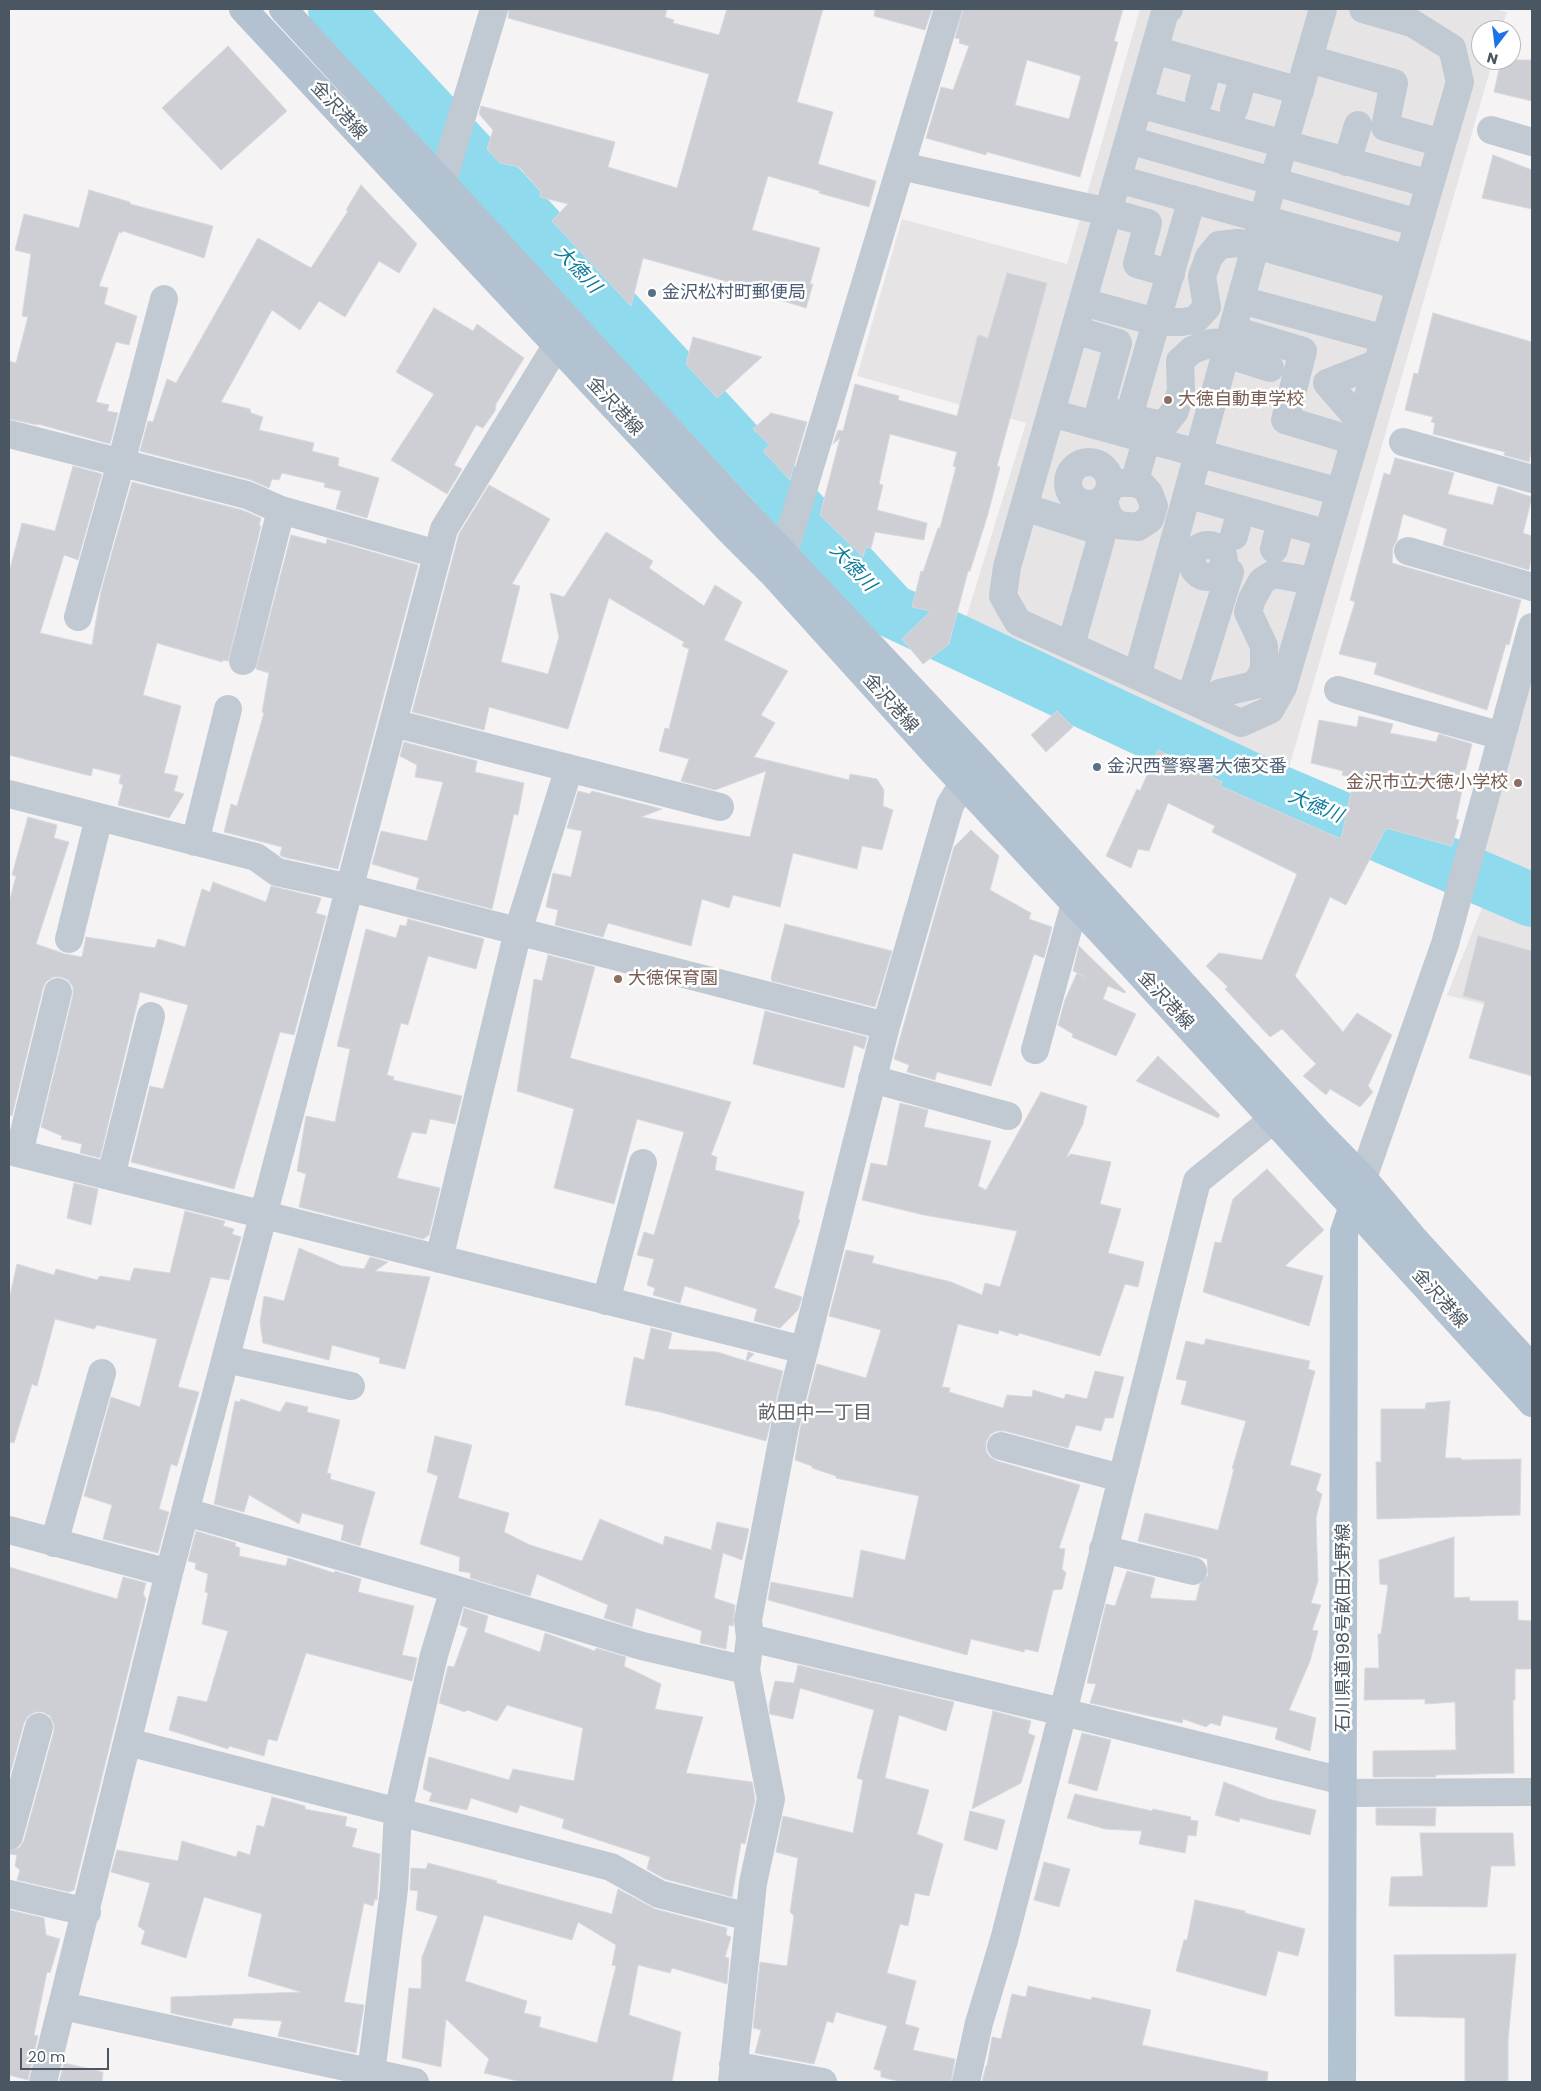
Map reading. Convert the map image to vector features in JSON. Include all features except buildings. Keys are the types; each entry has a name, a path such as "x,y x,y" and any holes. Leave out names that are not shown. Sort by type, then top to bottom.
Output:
{"main road":[{"name":"金沢港線","path":"243,9 726,527 779,564"},
{"name":"金沢港線","path":"283,9 444,182 740,508 779,564 931,749 973,774 1085,895 1282,1111 1352,1206 1532,1403"},
{"name":"金沢港線","path":"1282,1111 1364,1178 1416,1240 1532,1368"},
{"name":"石川県道198号畝田大野線","path":"1342,2082 1344,1232 1352,1206 1364,1178"}],"street":[{"path":"434,212 494,9"},
{"path":"779,564 794,522 948,9"},
{"path":"1169,9 1166,12 1154,50 1007,567 1003,596 1018,622 1241,723 1270,710 1283,687 1460,82 1452,48 1412,23 1363,9"},
{"path":"1137,676 1273,182 1323,9"},
{"path":"1154,50 1300,91"},
{"path":"1309,58 1394,83 1385,127 1441,144"},
{"path":"1199,100 1208,65"},
{"path":"1234,109 1244,75"},
{"path":"1139,104 1430,184"},
{"path":"1347,162 1358,125"},
{"path":"1491,130 1532,142"},
{"path":"1129,140 1418,223"},
{"path":"901,166 1108,212 1148,223 1137,264 1170,274"},
{"path":"1118,179 1408,259"},
{"path":"1126,425 1192,199"},
{"path":"1083,302 1156,322 1195,320 1207,307 1202,276 1208,257 1219,245 1238,243 1256,245 1400,286"},
{"path":"78,617 164,299"},
{"path":"1241,300 1381,351"},
{"path":"43,2082 87,1912 169,1573 444,530 571,322"},
{"path":"1075,330 1118,343 1100,409 1126,425 1197,460"},
{"path":"1229,342 1270,368"},
{"path":"1049,420 1126,425 1164,424 1175,411 1181,390 1180,361 1192,350 1211,343 1229,342 1303,351 1285,420 1358,431"},
{"path":"1358,431 1327,383 1381,351"},
{"path":"1049,420 1142,452 1197,460 1338,498"},
{"path":"9,434 247,495 281,510 437,554"},
{"path":"1403,442 1532,479"},
{"path":"1071,645 1109,532 1108,515 1116,490 1142,452"},
{"path":"1024,507 1099,532 1109,532 1138,527 1150,519 1154,506 1149,493 1143,486 1116,490 1090,504 1077,500 1069,489 1069,478 1035,468"},
{"path":"1187,494 1328,534"},
{"path":"243,661 281,510"},
{"path":"1234,536 1241,510"},
{"path":"1274,549 1281,521"},
{"path":"1408,551 1532,587"},
{"path":"1199,704 1220,642 1230,572 1222,569"},
{"path":"1199,704 1220,693 1255,685 1264,670 1264,646 1248,612 1252,599 1262,581 1272,574 1314,581"},
{"path":"1364,1178 1445,944 1532,627"},
{"path":"1338,690 1502,736"},
{"path":"195,842 228,708"},
{"path":"393,722 720,807"},
{"path":"439,1259 518,931 569,768"},
{"path":"822,2082 733,2074 753,1883 770,1799 746,1670 750,1638 748,1620 786,1426 886,1026 950,805 973,774"},
{"path":"9,794 256,857 277,872 350,888 886,1026"},
{"path":"69,939 99,817"},
{"path":"1035,1050 1085,895"},
{"path":"58,992 14,1152 804,1350"},
{"path":"111,1176 151,1016"},
{"path":"872,1079 1008,1116"},
{"path":"966,2082 978,2023 1004,1940 1197,1181 1282,1111"},
{"path":"606,1301 643,1163"},
{"path":"226,1359 351,1386"},
{"path":"54,1543 102,1373"},
{"path":"1001,1446 1121,1478"},
{"path":"186,1512 454,1589 642,1646 746,1670"},
{"path":"9,1530 169,1573"},
{"path":"1103,1550 1193,1571"},
{"path":"369,2077 394,1889 398,1811 434,1655 454,1589"},
{"path":"750,1638 1063,1712 1343,1787 1532,1792"},
{"path":"9,1836 39,1727"},
{"path":"128,1742 611,1867 660,1894 749,1916"},
{"path":"9,1894 87,1912"},
{"path":"63,2006 369,2077 415,2082"}],"shaded area":[{"name":"大徳自動車学校","path":"1140,9 1494,9 1507,12 1504,20 1471,20 1471,70 1490,70 1286,778 963,628 1026,423 857,376 902,219 1067,264"},
{"name":"金沢市立大徳小学校","path":"1532,678 1532,1017 1447,995 1487,895 1474,889"}],"waterway":[{"name":"大徳川","path":"335,9 892,611 1265,786 1532,900"}],"place":[{"name":"金沢松村町郵便局","path":"652,293"},
{"name":"大徳自動車学校","path":"1168,400"},
{"name":"金沢西警察署大徳交番","path":"1097,767"},
{"name":"金沢市立大徳小学校","path":"1518,783"},
{"name":"大徳保育園","path":"618,979"}],"district":[{"name":"畝田中一丁目","path":"815,1414"}]}
